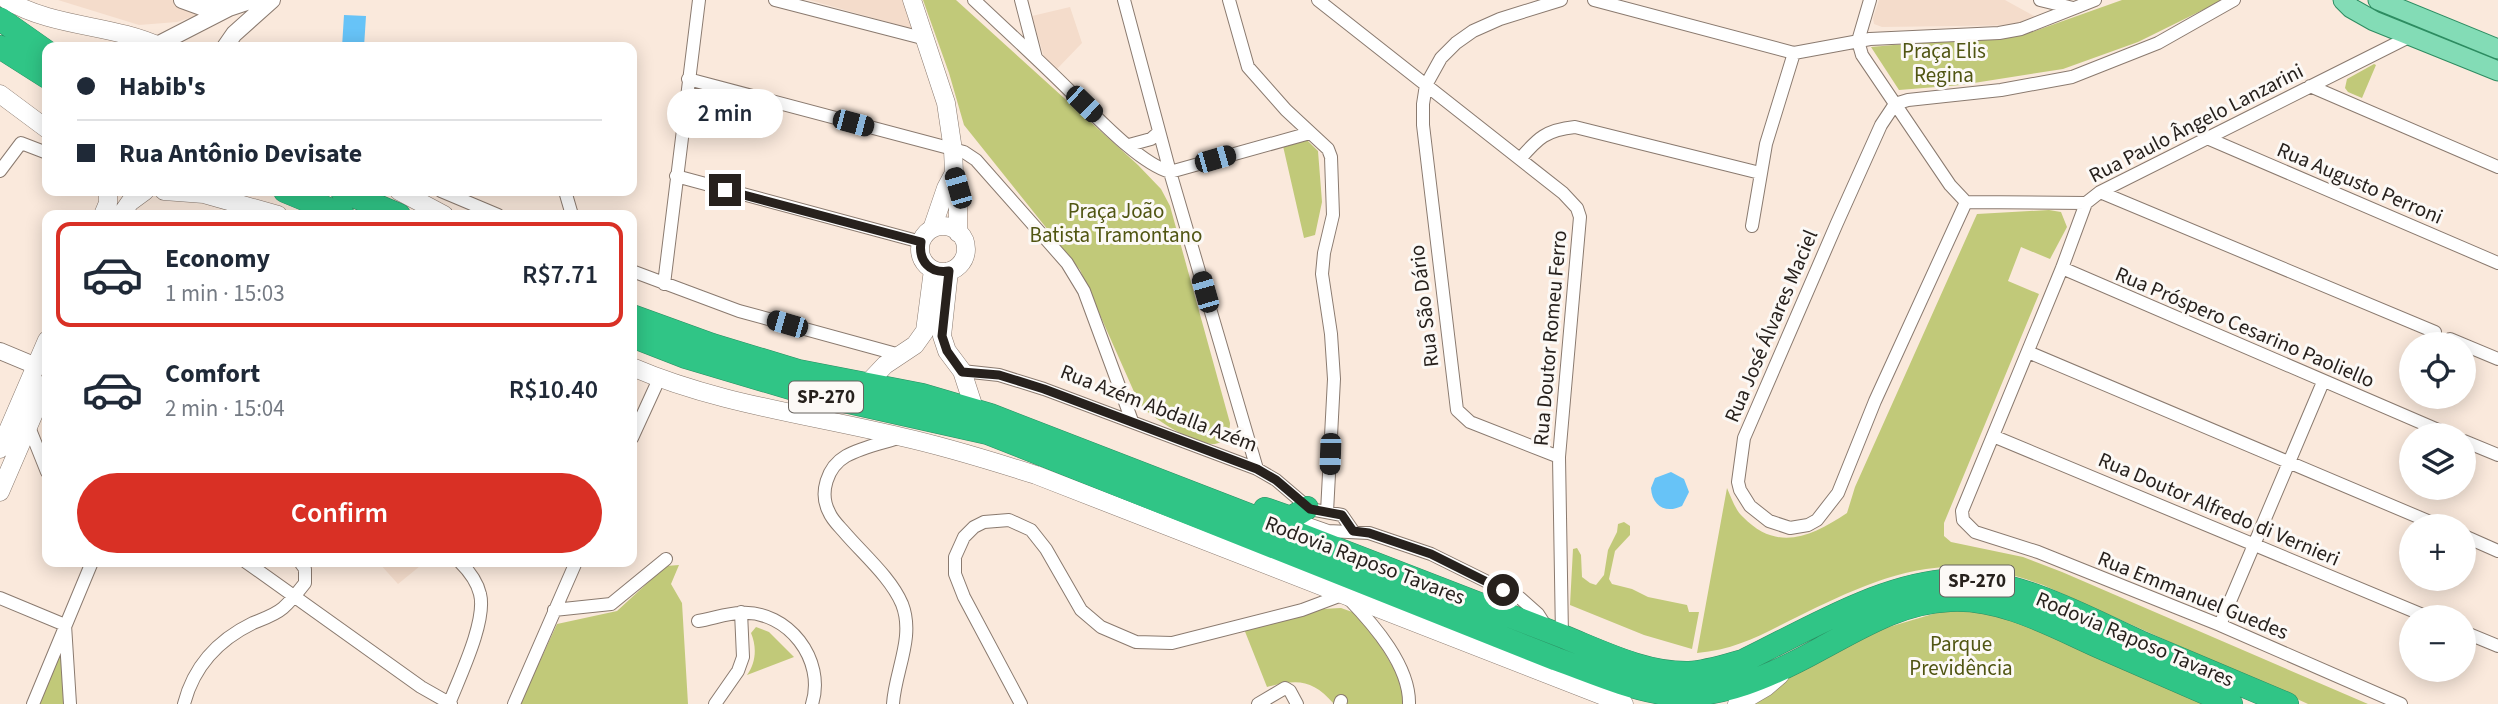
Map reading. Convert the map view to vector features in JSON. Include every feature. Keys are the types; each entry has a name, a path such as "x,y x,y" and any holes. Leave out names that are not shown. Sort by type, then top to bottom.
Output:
{"highway":[{"path":"0,19 42,48"},
{"path":"0,47 42,74"},
{"path":"297,196 331,210"},
{"path":"354,196 386,210"},
{"name":"Rodovia Raposo Tavares","path":"637,318 712,345 797,370 922,395 975,411 1086,451 1165,484 1647,667 1672,672 1701,672 1743,661 1874,598 1928,583 1947,580 1975,581 2022,592 2287,704"},
{"name":"Rodovia Raposo Tavares","path":"637,338 686,357 804,392 988,433 1556,659 1663,694 1714,692 1763,676 1855,629 1904,608 1929,602 1968,600 2032,617 2231,704"},
{"path":"1165,484 1193,484 1309,513"}],"main road":[{"path":"7,0 85,27 145,42"},
{"path":"912,0 946,103 958,188 958,233"},
{"path":"2343,0 2351,8 2374,21 2498,71"},
{"path":"2378,0 2498,49"},
{"path":"85,27 105,42"},
{"path":"0,94 42,125"},
{"path":"926,236 946,226 958,233 965,243 965,255 959,265 941,270 922,258 926,236 954,163"},
{"path":"124,210 138,196"},
{"path":"215,196 261,210"},
{"path":"408,196 435,210"},
{"path":"869,383 885,365 915,345 925,331 941,270"},
{"path":"941,270 942,336 947,351 962,372 975,411"},
{"path":"0,449 42,352"},
{"path":"637,369 659,379 742,403 902,437 978,456 1036,475 1624,704"},
{"path":"0,492 42,395"},
{"path":"1737,704 1766,687 1796,661"}],"street":[{"path":"182,0 204,8 229,8"},
{"path":"167,42 229,8 253,0"},
{"path":"228,42 272,0"},
{"path":"664,284 699,0"},
{"path":"775,0 926,39"},
{"path":"974,0 1129,145 1152,164 1170,172 1310,133"},
{"path":"1021,0 1036,58"},
{"path":"1124,0 1170,172 1257,469"},
{"path":"1228,0 1248,66 1286,110 1328,149 1331,158 1333,215 1322,274 1334,379 1309,513 1342,515 1353,531"},
{"name":"Rua Doutor Romeu Ferro","path":"1318,0 1563,193 1577,208 1580,217 1559,457 1555,634"},
{"path":"1426,85 1441,58 1456,43 1473,32 1524,10 1561,0"},
{"path":"1594,0 1794,53 1880,38 1999,33 2031,26 2093,0"},
{"path":"1870,0 1858,41 1862,55 1950,185 1966,202 2086,203"},
{"path":"2039,0 2073,8"},
{"path":"1895,104 1908,100 2001,90 2072,77 2158,43 2234,0"},
{"name":"Rua Paulo Ângelo Lanzarini","path":"1968,527 1963,520 1962,511 2086,203 2100,192 2411,36"},
{"path":"1752,226 1760,173 1794,53"},
{"path":"688,79 954,163 971,156 989,172 1067,263 1084,291 1132,421"},
{"name":"Rua São Dário","path":"1426,85 1423,125 1457,410 1469,422 1559,457"},
{"path":"2310,86 2498,167"},
{"name":"Rua José Álvares Maciel","path":"1895,104 1881,125 1836,223 1744,438 1738,482 1740,489 1750,506 1769,521 1790,528 1808,525 1817,520 1838,494 1875,401 1966,202"},
{"path":"1520,159 1540,137 1552,131 1575,127 1760,173"},
{"path":"1129,145 1151,139 1159,132"},
{"name":"Rua Augusto Perroni","path":"2207,138 2498,263"},
{"path":"0,171 22,143 42,151"},
{"path":"676,176 926,236"},
{"path":"2100,192 2435,332"},
{"path":"453,196 486,210"},
{"name":"Rua Próspero Cesarino Paoliello","path":"2062,268 2421,423"},
{"path":"637,273 739,311 900,355"},
{"path":"2476,350 2498,359"},
{"path":"0,352 36,366"},
{"path":"2028,352 2412,514"},
{"name":"Rua Azém Abdalla Azém","path":"962,372 999,375 1132,421 1257,469 1276,480 1328,531 1369,533 1431,554 1520,598 1555,634"},
{"path":"637,427 659,379"},
{"path":"2220,625 2323,382"},
{"path":"29,427 42,460"},
{"name":"Rua Doutor Alfredo di Vernieri","path":"1993,436 2399,605"},
{"path":"894,704 906,636 902,605 885,579 828,512 825,487 830,473 838,462 848,455 902,437"},
{"path":"2476,446 2498,455"},
{"path":"1021,704 955,574 955,556 964,537 984,522 1009,520 1031,530 1046,548 1081,610 1101,627 1136,642 1172,643 1302,610 1344,596 1367,618 1386,643 1406,682 1409,704"},
{"name":"Rua Emmanuel Guedes","path":"1968,527 1975,532 2038,552 2220,625 2401,704"},
{"path":"2476,541 2498,551"},
{"path":"554,610 611,604 666,559"},
{"path":"33,704 90,567"},
{"path":"253,567 421,687 450,704 473,644 482,608 476,582 464,567"},
{"path":"184,704 204,659 216,647 251,624 282,609 305,583 304,567"},
{"path":"514,704 574,567"},
{"path":"0,598 65,625"},
{"path":"715,704 738,671 743,657 741,612"},
{"path":"698,621 741,612 762,615 779,622 795,635 813,665 817,679 812,704"},
{"path":"65,625 70,704"},
{"path":"2476,637 2498,646"},
{"path":"1258,704 1285,688 1290,691 1297,704"}],"shaded area":[{"path":"58,0 172,0 207,12 177,22 139,25"},
{"path":"809,0 906,0 916,30"},
{"path":"1879,0 2005,0 2036,17 2028,25 1882,27 1874,24 1873,18"},
{"path":"1070,7 1082,43 1056,70 1044,57 1032,16"},
{"path":"383,567 419,567 398,584"}],"green space":[{"name":"Praça João Batista Tramontano","path":"923,0 956,0 1161,189 1170,206 1230,423 1228,433 1222,441 1207,443 1186,436 1153,416 1139,403 1080,270 964,125"},
{"name":"Praça Elis Regina","path":"2122,0 2223,0 2138,42 2063,69 1961,85 1899,90 1871,47 2029,33"},
{"path":"2376,65 2362,98 2348,92 2345,88 2347,79"},
{"path":"1307,140 1318,151 1322,202 1315,235 1304,238 1283,146"},
{"path":"2049,210 2061,212 2067,227 2050,259 2021,247 2008,281 2039,294 1944,523 1944,536 1951,542 2023,557 2062,572 2368,704 2308,704 2043,585 1998,571 1970,567 1925,569 1881,580 1749,640 1697,653 1727,488 1735,507 1743,517 1769,535 1782,538 1808,534 1847,513 1855,487 1977,214"},
{"path":"1624,522 1630,526 1630,535 1615,551 1609,579 1612,584 1648,597 1687,605 1689,612 1699,612 1692,649 1644,635 1570,605 1573,549 1577,548 1581,555 1582,577 1596,585 1604,575 1608,550 1618,524"},
{"path":"679,565 671,584 682,603 688,704 520,704 557,624 617,611 666,566"},
{"name":"Parque Previdência","path":"1960,606 2022,620 2212,704 1747,704 1807,665 1882,629"},
{"path":"1341,608 1355,613 1371,630 1400,679 1406,704 1334,704 1319,690 1304,683 1267,687 1244,629 1322,609"},
{"path":"756,627 769,632 794,657 747,675 754,660 755,649 751,633"},
{"path":"65,635 68,704 35,704"}],"water":[{"path":"344,15 366,16 364,42 342,42"},
{"path":"1671,472 1684,479 1689,492 1682,506 1665,509 1654,500 1651,488 1655,478"}],"route":[{"path":"725,190 921,242 920,251 926,265 936,271 949,271 942,336 947,351 962,372 999,375 1044,389 1257,469 1276,480 1315,512 1342,515 1353,531 1369,533 1431,554 1503,590"}]}
